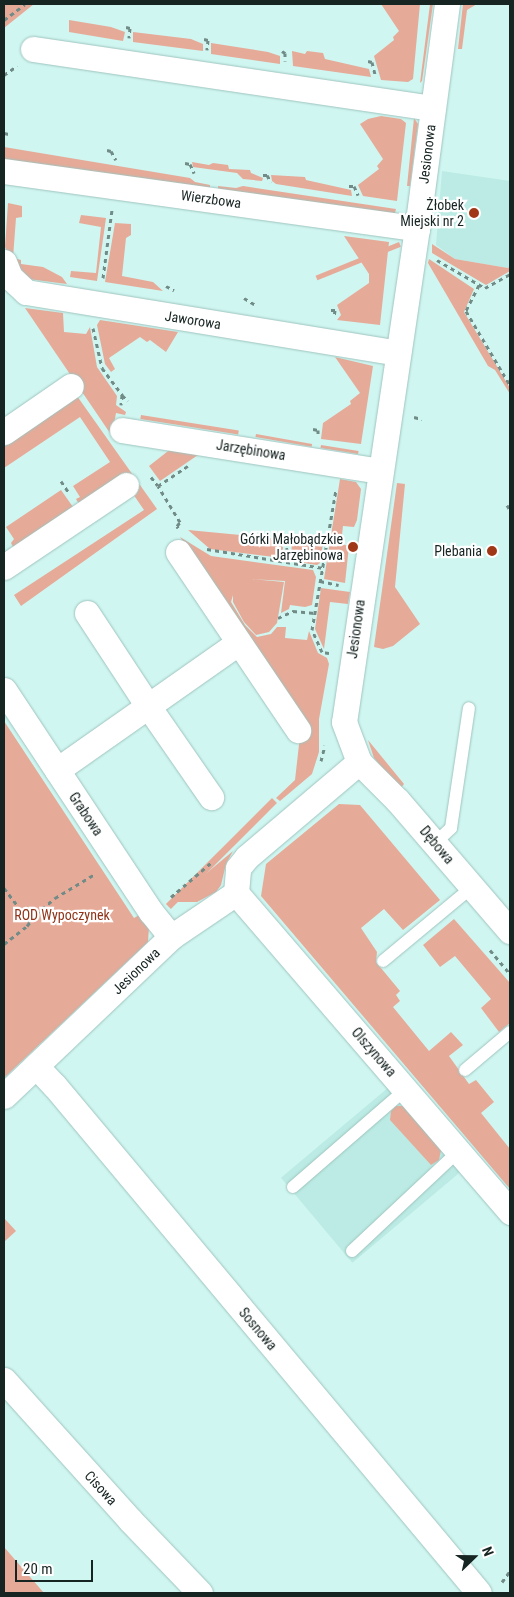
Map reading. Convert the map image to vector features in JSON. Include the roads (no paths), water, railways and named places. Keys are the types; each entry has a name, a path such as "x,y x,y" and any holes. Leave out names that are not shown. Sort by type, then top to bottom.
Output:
{"street":[{"name":"Jesionowa","path":"359,762 344,722 380,471 418,228 447,4"},
{"path":"33,49 433,108"},
{"name":"Wierzbowa","path":"4,171 116,174 418,228"},
{"name":"Jaworowa","path":"4,262 10,277 26,292 97,294 398,353"},
{"path":"4,432 71,386"},
{"name":"Jarzębinowa","path":"124,419 380,471"},
{"path":"4,567 126,485"},
{"path":"180,542 238,643 298,730"},
{"path":"87,613 211,797"},
{"path":"57,770 238,643"},
{"name":"Grabowa","path":"4,690 117,860 171,937"},
{"path":"236,893 238,868 247,856 359,762"},
{"name":"Dębowa","path":"359,762 436,843 510,931"},
{"name":"Jesionowa","path":"4,1096 171,937 236,893"},
{"name":"Olszynowa","path":"236,893 460,1151 510,1212"},
{"name":"Sosnowa","path":"36,1066 54,1085 478,1593"},
{"name":"Cisowa","path":"4,1380 130,1520 200,1593"}],"lane":[{"path":"436,843 451,828 469,708"},
{"path":"383,962 472,887"},
{"path":"465,1070 510,1032"},
{"path":"293,1187 406,1089"},
{"path":"352,1251 460,1151"}],"place":[{"name":"Żłobek Miejski nr 2","path":"474,213"},
{"name":"Górki Małobądzkie Jarzębinowa","path":"353,547"},
{"name":"Plebania","path":"492,551"}],"park label":[{"name":"ROD Wypoczynek","path":"62,915"}]}
